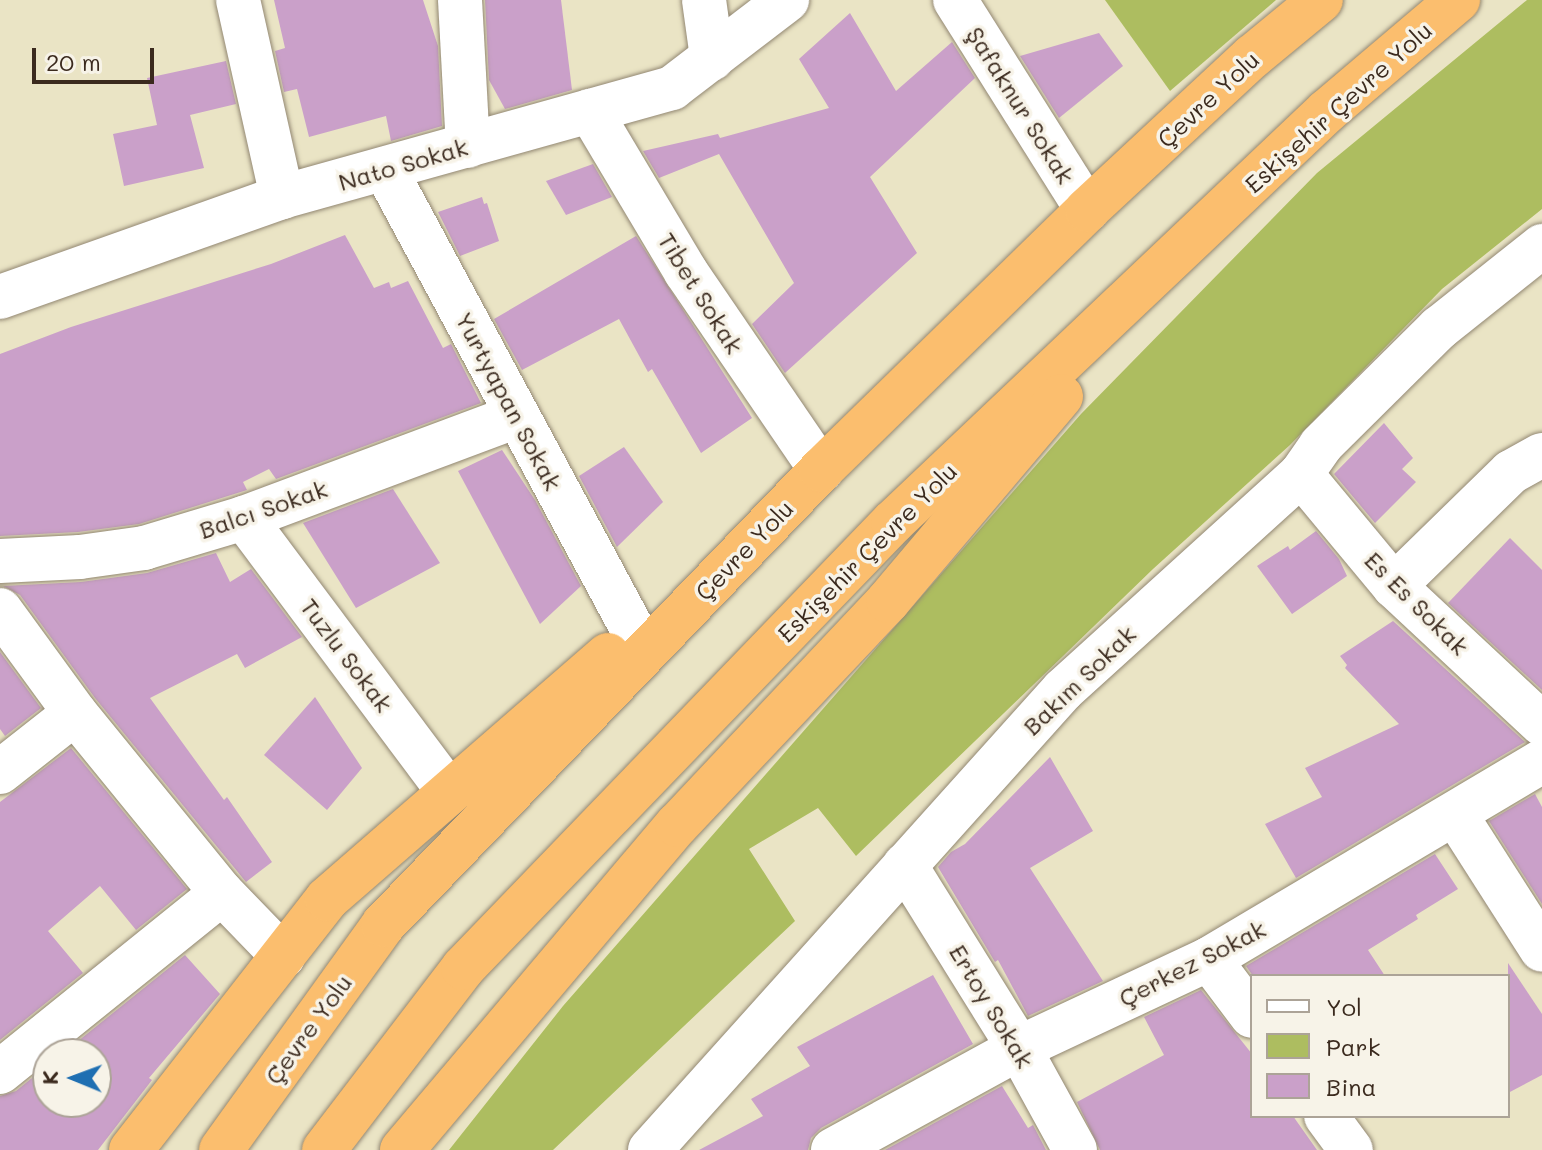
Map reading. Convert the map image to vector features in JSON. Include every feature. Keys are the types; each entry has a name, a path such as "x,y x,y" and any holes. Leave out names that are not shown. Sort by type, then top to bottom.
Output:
{"highway":[{"name":"Çevre Yolu","path":"221,1150 383,925 821,470 1087,210 1253,56 1321,0"},
{"name":"Eskişehir Çevre Yolu","path":"324,1150 463,968 893,522 1327,111 1458,0"},
{"path":"402,1150 677,825 888,601 1058,400 1111,316"},
{"path":"131,1150 327,899 821,470"}],"street":[{"path":"238,0 282,197"},
{"path":"460,0 468,146"},
{"path":"704,0 712,58"},
{"name":"Nato Sokak","path":"0,297 282,197 672,88 787,0"},
{"name":"Şafaknur Sokak","path":"955,0 1087,210"},
{"name":"Tibet Sokak","path":"590,111 686,272 821,470"},
{"name":"Yurtyapan Sokak","path":"385,169 634,632"},
{"name":"Bakım Sokak","path":"650,1150 1063,690 1301,474 1321,445 1439,328 1542,246"},
{"name":"Balcı Sokak","path":"0,561 80,557 144,548 244,518 517,416"},
{"path":"1394,586 1511,472 1542,455"},
{"name":"Es Es Sokak","path":"1301,474 1394,586 1542,724"},
{"name":"Tuzlu Sokak","path":"244,518 449,792"},
{"path":"0,610 75,713 222,893 283,956"},
{"path":"0,772 75,713"},
{"name":"Çerkez Sokak","path":"833,1150 1019,1048 1209,959 1542,761"},
{"path":"1455,814 1542,950"},
{"name":"Ertoy Sokak","path":"905,865 1019,1048 1075,1150"},
{"path":"0,1072 222,893"},
{"path":"1209,959 1250,1013"},
{"path":"1327,1118 1351,1150"}],"green space":[{"path":"1105,0 1276,0 1170,91"},
{"path":"1527,0 1542,0 1542,209 1442,289 1290,445 1153,569 856,856 818,808 749,849 795,921 553,1150 449,1150 563,1006 1081,414 1317,173"}],"building":[{"path":"274,0 423,0 438,46 442,126 391,141 386,116 309,137 297,89 284,92 275,51 285,48"},
{"path":"485,0 561,0 572,90 505,109 489,80"},
{"path":"850,13 896,91 952,42 975,78 870,177 917,253 785,373 752,324 794,283 719,154 659,178 643,151 718,134 720,138 829,108 799,59"},
{"path":"1099,33 1123,66 1059,118 1020,56"},
{"path":"226,61 236,104 190,115 204,168 124,186 113,134 157,125 147,78"},
{"path":"593,164 612,197 566,215 546,181"},
{"path":"482,197 484,204 487,203 499,241 460,256 438,212"},
{"path":"345,235 374,288 389,282 391,288 408,281 443,348 451,344 481,403 276,479 269,469 243,482 247,490 139,524 78,532 0,536 0,354 71,327 271,264"},
{"path":"636,236 752,418 701,453 652,369 648,372 619,319 522,370 494,319"},
{"path":"1384,423 1413,458 1402,469 1416,482 1375,523 1334,474"},
{"path":"624,447 663,502 617,547 579,476"},
{"path":"502,450 535,500 581,586 540,624 458,471"},
{"path":"393,489 440,563 356,608 303,523"},
{"path":"1316,531 1339,559 1347,576 1292,614 1257,566 1288,546 1290,550"},
{"path":"1510,538 1542,570 1542,690 1448,603"},
{"path":"216,553 230,582 251,569 302,637 245,668 237,654 150,698 224,800 227,797 272,862 246,882 95,698 20,595 3,586 81,582 147,573"},
{"path":"1393,621 1525,742 1296,878 1265,824 1322,797 1305,768 1399,724 1345,668 1347,665 1340,656"},
{"path":"0,652 41,708 5,736 0,729"},
{"path":"315,697 362,768 327,810 264,755"},
{"path":"71,748 187,889 136,930 100,886 48,931 83,973 0,1040 0,802"},
{"path":"1050,757 1093,831 1030,868 1103,981 1028,1016 998,960 995,962 938,867 951,852 965,844"},
{"path":"1535,794 1542,807 1542,904 1489,821"},
{"path":"1435,854 1458,889 1368,950 1384,974 1252,974 1246,966"},
{"path":"185,955 220,994 149,1078 152,1080 98,1150 0,1150 0,1096 16,1091 32,1078 32,1118 112,1118 112,1038 82,1038"},
{"path":"1508,963 1542,1014 1542,1075 1510,1092 1510,974"},
{"path":"933,975 973,1044 821,1128 811,1138 808,1150 699,1150 763,1116 751,1099 810,1066 797,1047"},
{"path":"1201,990 1250,1051 1250,1118 1294,1118 1317,1150 1100,1150 1077,1102 1164,1055 1144,1017"},
{"path":"1002,1086 1028,1128 1033,1125 1046,1150 885,1150"}]}
